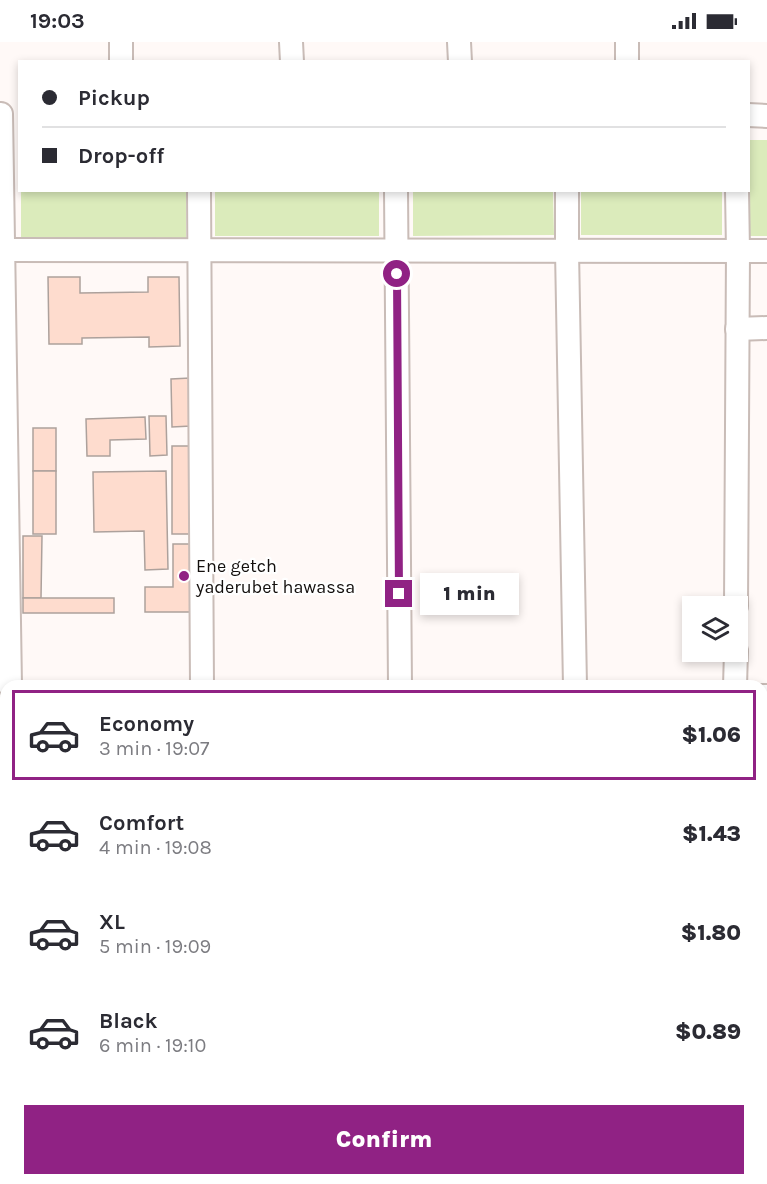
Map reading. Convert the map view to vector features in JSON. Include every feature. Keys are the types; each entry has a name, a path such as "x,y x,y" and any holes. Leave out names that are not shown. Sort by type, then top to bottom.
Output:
{"street":[{"path":"121,42 121,60"},
{"path":"291,42 292,60"},
{"path":"459,42 460,60"},
{"path":"627,42 627,60"},
{"path":"7,114 2,250 10,680"},
{"path":"750,116 767,116"},
{"path":"200,192 202,680"},
{"path":"396,192 400,680"},
{"path":"567,192 575,680"},
{"path":"736,596 737,192"},
{"path":"2,250 767,251"},
{"path":"737,329 767,328"},
{"path":"735,680 736,662"}],"green space":[{"path":"750,140 767,140 767,236 749,236"},
{"path":"21,192 186,192 186,238 21,239"},
{"path":"215,192 379,192 379,236 215,236"},
{"path":"413,192 553,192 554,235 413,236"},
{"path":"581,192 722,192 722,235 581,235"}],"building":[{"path":"48,277 80,277 80,293 148,292 148,277 179,277 180,346 149,347 149,337 82,338 82,344 49,344"},
{"path":"190,378 191,426 172,427 171,379"},
{"path":"149,416 166,416 167,455 150,456"},
{"path":"145,417 146,439 110,440 110,456 87,456 86,419"},
{"path":"33,428 56,428 56,471 33,471"},
{"path":"172,446 191,446 191,534 172,534"},
{"path":"33,471 56,471 56,534 33,534"},
{"path":"166,471 168,569 145,570 144,531 94,532 93,472"},
{"path":"23,536 42,536 41,598 23,598"},
{"path":"173,544 191,544 191,612 145,612 145,587 173,587"},
{"path":"23,598 114,598 114,613 23,613"}],"place":[{"name":"Ene getch yaderubet hawassa","path":"184,576"}],"route":[{"path":"397,274 399,594"}]}
